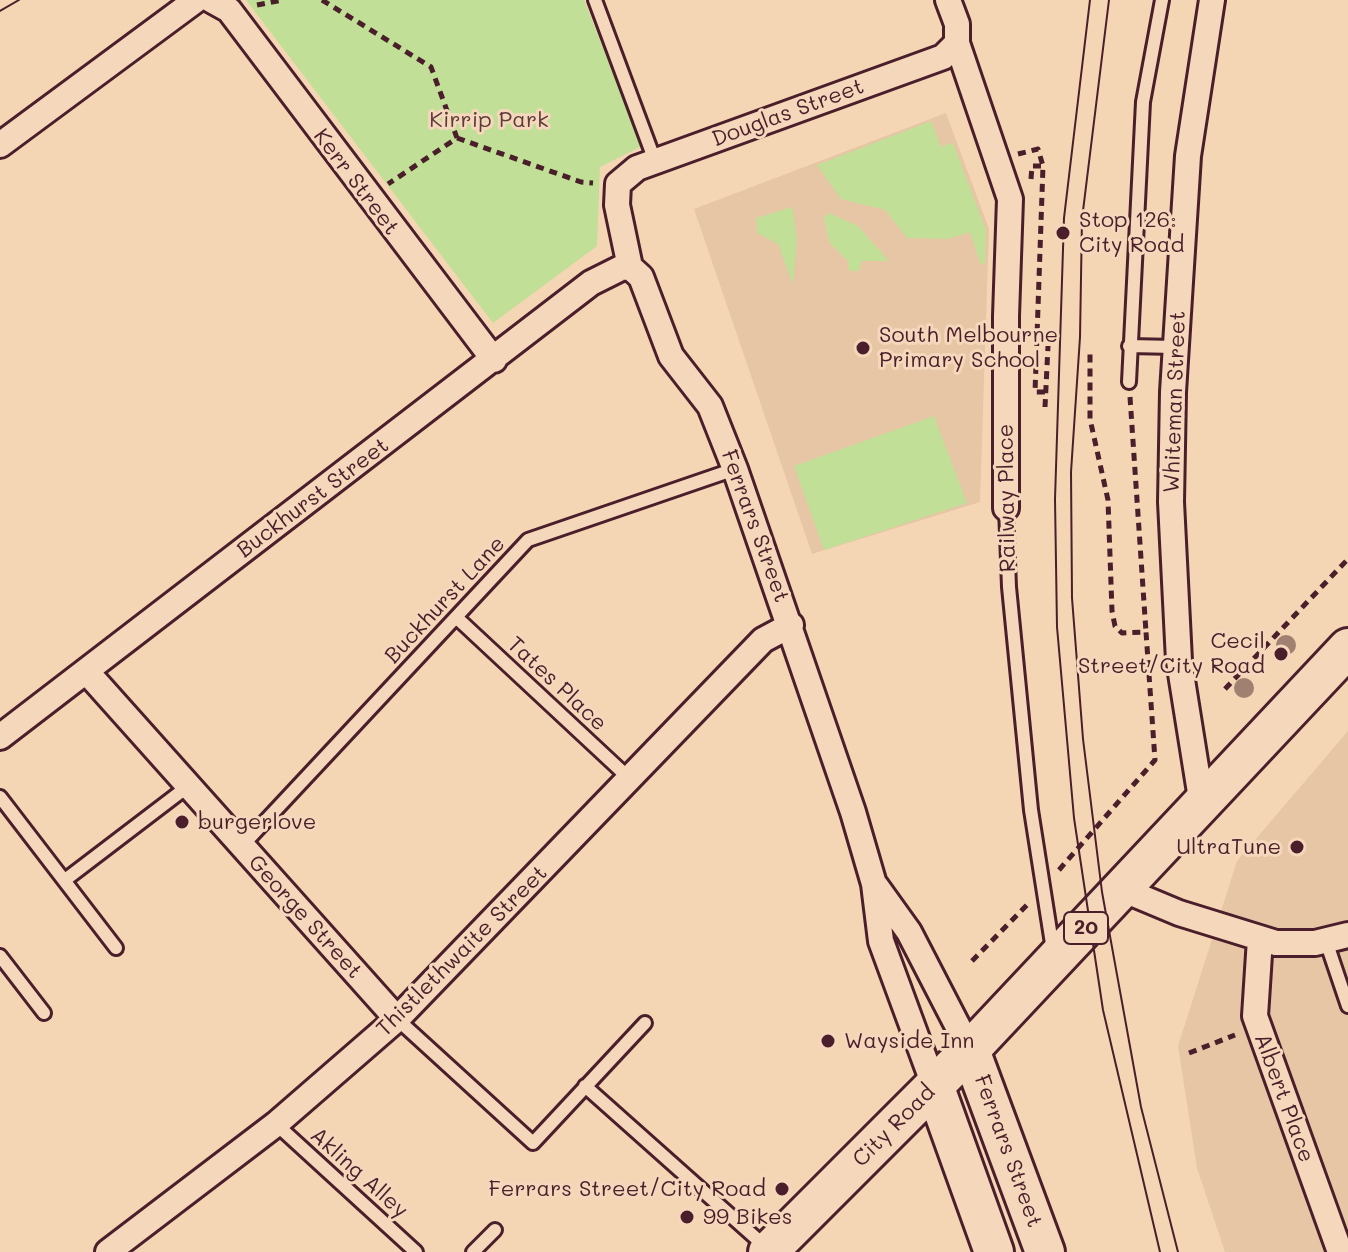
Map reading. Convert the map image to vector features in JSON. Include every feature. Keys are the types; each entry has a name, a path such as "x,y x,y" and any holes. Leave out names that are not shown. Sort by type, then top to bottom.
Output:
{"main road":[{"name":"City Road","path":"768,1251 970,1050 1124,890 1348,648"},
{"name":"Ferrars Street","path":"970,1050 1045,1252"},
{"name":"Ferrars Street","path":"934,1085 994,1252"}],"street":[{"name":"Railway Place","path":"948,0 957,24 957,43 1010,199 1006,316 1006,508"},
{"name":"Whiteman Street","path":"1202,805 1179,661 1171,502 1175,347 1188,156 1212,0"},
{"path":"0,145 209,1"},
{"name":"Kerr Street","path":"209,1 229,10 367,197 494,360"},
{"name":"Douglas Street","path":"618,184 637,168 943,57 957,43"},
{"name":"Ferrars Street","path":"618,184 617,205 630,267 641,277 671,356 710,406 791,625 874,884 881,941 934,1085"},
{"name":"Buckhurst Street","path":"0,737 591,283 621,268 630,267"},
{"name":"Thistlethwaite Street","path":"108,1252 276,1124 397,1019 763,640 791,625"},
{"name":"George Street","path":"86,671 397,1019"},
{"name":"Ferrars Street","path":"874,884 909,932 970,1050"},
{"path":"1124,890 1179,913 1260,939 1288,944 1337,938"},
{"name":"Albert Place","path":"1260,939 1255,1016 1340,1252"}],"lane":[{"path":"595,0 655,161"},
{"path":"1129,382 1143,102 1162,0"},
{"path":"1129,346 1175,347"},
{"name":"Buckhurst Lane","path":"242,846 528,540 735,469"},
{"name":"Railway Place","path":"1006,508 1015,656 1042,890 1055,959"},
{"name":"Tates Place","path":"456,617 631,780"},
{"path":"65,880 187,787"},
{"path":"0,797 116,948"},
{"path":"1337,938 1348,1006"},
{"path":"0,956 44,1013"},
{"path":"397,1019 533,1143 645,1023"},
{"path":"585,1086 768,1251"},
{"name":"Akling Alley","path":"276,1124 416,1252"},
{"path":"473,1252 495,1230"}],"path":[{"path":"322,0 431,67 457,138"},
{"path":"457,138 581,182 618,184"},
{"path":"367,197 457,138"},
{"path":"1038,149 1043,166"},
{"path":"1045,407 1048,346"},
{"path":"1090,354 1090,419 1108,500 1115,626 1122,633 1146,632"},
{"path":"1036,379 1035,392 1046,392"},
{"path":"972,961 1042,890 1155,760 1129,382"},
{"path":"1225,689 1348,559"},
{"path":"1189,1053 1247,1030"}],"shaded area":[{"name":"South Melbourne Primary School","path":"946,113 989,229 980,502 812,554 694,209"},
{"path":"1348,731 1348,1252 1225,1252 1197,1168 1178,1046 1237,861"}],"green space":[{"name":"Kirrip Park","path":"246,0 584,0 642,146 600,167 597,246 493,323"},
{"path":"931,121 941,147 953,143 986,230 985,263 981,265 970,232 948,239 907,238 885,210 841,199 817,165"},
{"path":"792,207 797,238 793,285 778,244 757,233 756,218"},
{"path":"829,213 858,226 889,261 862,261 859,271 849,271 848,261 829,242 824,217"},
{"path":"934,416 967,503 824,550 794,466"}],"tram line":[{"path":"0,11 19,0"},
{"path":"1090,0 1064,218 1055,499 1057,627 1074,818 1103,1010 1160,1252"},
{"path":"1109,0 1082,219 1080,337 1071,472 1072,598 1083,739 1102,892 1141,1107 1178,1252"}],"place":[{"name":"Stop 126: City Road","path":"1063,233"},
{"name":"South Melbourne Primary School","path":"863,348"},
{"name":"Cecil Street/City Road","path":"1281,654"},
{"name":"burgerlove","path":"182,822"},
{"name":"UltraTune","path":"1297,847"},
{"name":"Wayside Inn","path":"828,1041"},
{"name":"Ferrars Street/City Road","path":"782,1189"},
{"name":"99 Bikes","path":"687,1217"}]}
